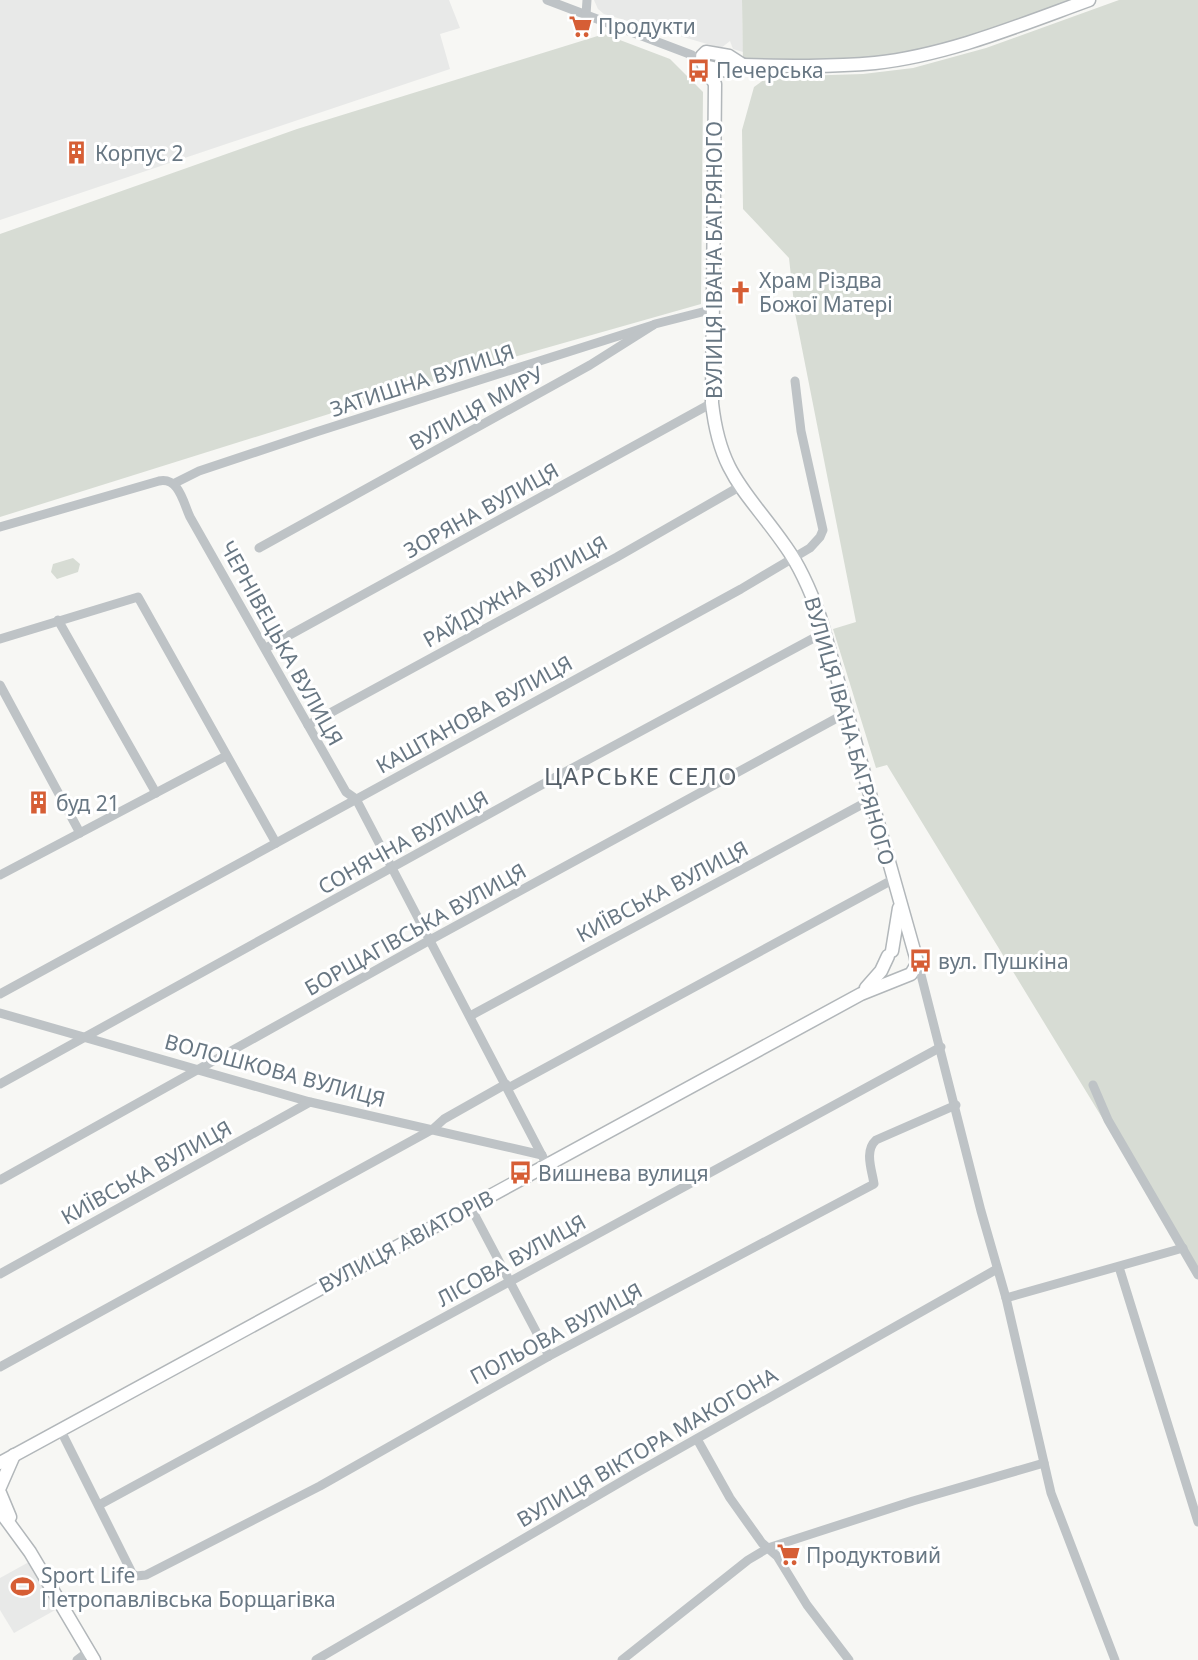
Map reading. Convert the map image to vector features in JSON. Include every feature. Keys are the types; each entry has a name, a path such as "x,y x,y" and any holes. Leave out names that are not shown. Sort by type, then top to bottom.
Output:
{"main road":[{"path":"705,67 729,71 743,65 795,66 885,61 976,39 1089,0"},
{"path":"731,57 733,68 715,84 701,61 706,52 731,57 743,65"},
{"name":"ВУЛИЦЯ ІВАНА БАГРЯНОГО","path":"715,84 712,403 718,441 739,487 793,559 812,596 825,632 916,956"},
{"name":"ВУЛИЦЯ ІВАНА БАГРЯНОГО","path":"890,953 899,900"},
{"path":"905,947 916,956 915,969 903,976 889,969 890,953 905,947"},
{"name":"ВУЛИЦЯ АВІАТОРІВ","path":"861,994 881,971 890,953"},
{"name":"ВУЛИЦЯ АВІАТОРІВ","path":"0,1463 470,1206 545,1160 861,994 903,976"},
{"path":"0,1487 14,1454"},
{"path":"0,1493 16,1529 91,1655"},
{"path":"0,1511 16,1529"}],"street":[{"path":"547,0 692,55 705,67"},
{"path":"586,15 587,0"},
{"path":"692,55 706,52"},
{"name":"ВУЛИЦЯ МИРУ","path":"259,548 580,371 655,324 714,309"},
{"name":"ЗАТИШНА ВУЛИЦЯ","path":"174,483 199,471 655,324"},
{"name":"КАШТАНОВА ВУЛИЦЯ","path":"0,994 810,548 823,530 801,430 795,381"},
{"name":"ЗОРЯНА ВУЛИЦЯ","path":"266,648 712,403"},
{"path":"0,526 167,479 174,483"},
{"name":"ЧЕРНІВЕЦЬКА ВУЛИЦЯ","path":"174,483 190,517 266,648 345,792 356,799 545,1160"},
{"name":"РАЙДУЖНА ВУЛИЦЯ","path":"308,725 617,557 739,487"},
{"path":"0,639 138,597 276,843"},
{"path":"58,620 156,793"},
{"name":"СОНЯЧНА ВУЛИЦЯ","path":"0,1084 825,632"},
{"path":"0,685 80,833"},
{"name":"БОРЩАГІВСЬКА ВУЛИЦЯ","path":"0,1180 430,940 848,712"},
{"path":"0,875 226,756"},
{"name":"КИЇВСЬКА ВУЛИЦЯ","path":"470,1016 872,799"},
{"path":"0,1367 433,1129 444,1119 894,879"},
{"name":"ВУЛИЦЯ ІВАНА БАГРЯНОГО","path":"916,956 1006,1298 1044,1463 1059,1516 1115,1660"},
{"path":"903,976 913,979 927,996"},
{"name":"ВОЛОШКОВА ВУЛИЦЯ","path":"0,1013 310,1102 433,1129 545,1160"},
{"name":"ЛІСОВА ВУЛИЦЯ","path":"99,1504 940,1047"},
{"path":"1094,1085 1108,1120 1198,1275"},
{"name":"КИЇВСЬКА ВУЛИЦЯ","path":"0,1274 310,1102"},
{"name":"ПОЛЬОВА ВУЛИЦЯ","path":"99,1504 132,1573 136,1576 146,1575 320,1486 549,1356 874,1184 869,1152 876,1140 956,1105"},
{"path":"470,1206 549,1356"},
{"path":"1006,1298 1183,1248"},
{"path":"1119,1267 1198,1522"},
{"name":"ВУЛИЦЯ ВІКТОРА МАКОГОНА","path":"316,1660 636,1473 997,1269"},
{"path":"60,1429 99,1504"},
{"path":"697,1439 730,1498 762,1543 777,1556 807,1605 849,1660"},
{"path":"622,1660 748,1560 768,1548 913,1501 1044,1463"},
{"path":"77,1660 91,1655"}],"shaded area":[{"name":"Корпус 2","path":"0,0 449,0 460,28 440,34 450,69 0,220"},
{"path":"594,0 742,0 743,52 733,49 730,41 721,48 604,14 598,9"},
{"path":"742,0 1082,0 912,56 743,65"},
{"path":"1119,0 1198,0 1198,1275 887,765 876,768 833,629 856,622 795,313 789,258 743,209 742,130 754,87 768,77 863,74 913,68 986,48"},
{"path":"604,34 670,59 703,92 701,304 482,366 0,517 0,234 297,129"},
{"path":"73,558 80,564 78,572 57,579 51,572 53,564"},
{"path":"29,1562 57,1609 14,1633 0,1610 0,1578"}],"place":[{"name":"Продукти","path":"580,26"},
{"name":"Печерська","path":"698,70"},
{"name":"Корпус 2","path":"77,153"},
{"name":"Храм Різдва Божої Матері","path":"741,292"},
{"name":"буд 21","path":"38,803"},
{"name":"вул. Пушкіна","path":"920,961"},
{"name":"Вишнева вулиця","path":"520,1173"},
{"name":"Продуктовий","path":"788,1555"},
{"name":"Sport Life Петропавлівська Борщагівка","path":"23,1587"}],"district":[{"name":"ЦАРСЬКЕ СЕЛО","path":"641,775"}]}
